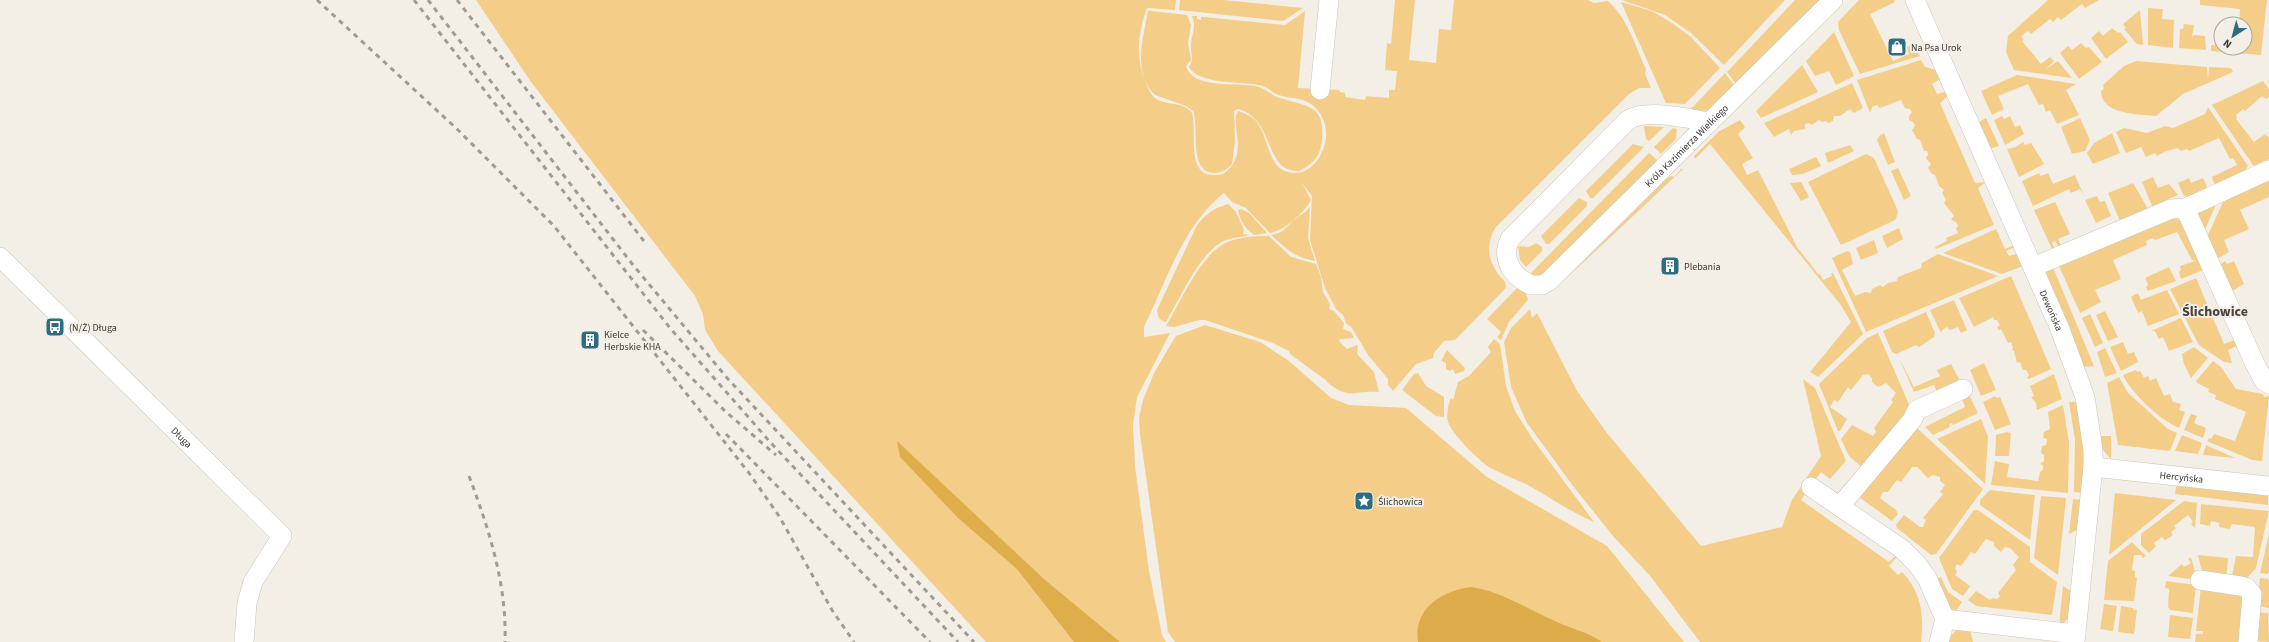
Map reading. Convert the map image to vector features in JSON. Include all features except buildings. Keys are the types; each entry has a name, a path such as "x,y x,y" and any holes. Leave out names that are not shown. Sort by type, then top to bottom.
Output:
{"street":[{"path":"1320,90 1329,0"},
{"name":"Króla Kazimierza Wielkiego","path":"1710,122 1652,115 1634,117 1628,120 1510,238 1506,249 1506,259 1511,267 1526,283 1536,286 1549,281 1710,122 1833,0"},
{"name":"Dewońska","path":"1915,0 2033,267 2080,379 2091,432 2094,467 2075,638"},
{"path":"2033,267 2171,209 2185,208 2269,170"},
{"path":"2185,208 2255,364 2264,381 2269,384"},
{"name":"Długa","path":"0,257 282,536 253,582 247,603 244,642"},
{"path":"1840,506 1912,420 1917,410 1964,389"},
{"name":"Hercyńska","path":"2094,467 2269,486"},
{"path":"1810,487 1840,506 1910,556 1927,578 1945,620 1939,642"},
{"path":"2200,580 2246,587 2252,594 2248,642"},
{"path":"1945,620 2075,638"}],"shaded area":[{"path":"476,0 1176,0 1175,10 1147,8 1140,36 1140,65 1150,93 1154,97 1162,102 1185,107 1192,113 1197,164 1202,171 1210,175 1223,174 1236,158 1238,141 1236,117 1238,111 1246,114 1257,122 1274,162 1287,172 1300,173 1314,164 1324,146 1326,130 1321,115 1317,109 1303,100 1279,95 1261,86 1210,80 1194,73 1189,67 1192,59 1191,42 1194,28 1192,16 1197,16 1197,19 1201,20 1201,17 1204,17 1285,25 1305,11 1298,88 1339,90 1340,92 1345,93 1345,97 1365,100 1366,96 1389,98 1389,90 1395,90 1397,71 1385,70 1387,43 1391,44 1395,0 1415,0 1409,60 1436,63 1439,29 1451,30 1454,0 1588,0 1594,3 1608,1 1626,24 1646,69 1645,74 1651,88 1639,88 1629,94 1495,228 1489,246 1490,258 1495,269 1505,282 1506,288 1455,340 1444,341 1434,353 1433,358 1416,364 1393,391 1388,385 1388,379 1368,355 1352,328 1346,323 1343,315 1336,309 1325,288 1310,240 1312,196 1302,183 1311,200 1308,205 1288,225 1270,233 1246,208 1232,202 1224,193 1197,221 1186,238 1168,273 1144,327 1144,337 1170,333 1137,397 1133,425 1135,466 1149,571 1162,635 1166,642 986,642 718,351 705,330 703,314 695,296 531,82"},
{"path":"1180,0 1224,0 1303,8 1283,21 1179,10"},
{"path":"1622,0 1785,0 1724,65 1691,33 1665,15"},
{"path":"1795,0 1821,0 1737,85 1727,72"},
{"path":"1859,0 1894,0 1895,2 1870,14 1893,61 1909,54 1907,47 1914,44 1920,56 1860,74 1839,30 1838,22"},
{"path":"2048,0 2099,0 2085,8 2082,4 2061,20 2058,17 2053,22 2050,19 2031,34 2028,31 2021,36 2024,40 2022,41 2041,64 2050,57 2054,61 2046,69 2058,61 2072,78 2014,70 2006,52 2008,36"},
{"path":"2200,0 2267,0 2261,55 2253,54 2253,16 2240,16 2240,9 2200,5"},
{"path":"1621,2 1652,11 1672,23 1691,37 1720,68 1685,104 1666,103"},
{"path":"2148,8 2163,9 2162,19 2174,20 2173,48 2148,45"},
{"path":"1151,10 1187,15 1191,25 1188,43 1191,60 1186,66 1190,74 1198,79 1218,84 1251,85 1259,87 1277,97 1312,108 1320,119 1322,128 1320,150 1313,162 1299,171 1288,169 1280,163 1274,154 1265,133 1258,123 1250,115 1238,109 1234,111 1235,141 1232,164 1225,170 1216,173 1207,171 1201,166 1196,148 1195,118 1193,111 1186,106 1155,95 1148,86 1144,77 1141,66 1142,44 1148,11"},
{"path":"2140,10 2143,45 2137,44 2124,29 2126,28 2123,24"},
{"path":"2184,24 2194,25 2192,37 2194,35 2205,36 2206,50 2179,48 2180,29 2183,29"},
{"path":"2112,28 2118,33 2120,32 2128,42 2106,59 2091,38 2099,31 2103,36"},
{"path":"1834,32 1854,76 1836,85 1829,71 1815,76 1806,61"},
{"path":"2081,43 2086,48 2089,47 2102,62 2079,79 2060,53 2068,46 2072,50"},
{"path":"2211,45 2213,45 2213,51 2211,51"},
{"path":"1921,60 1925,67 1936,70 1940,79 1932,84 1937,94 1945,92 1949,95 1940,103 1975,183 1986,182 1978,188 1994,225 1936,249 1935,247 1947,241 1946,238 1958,233 1956,228 1958,226 1956,222 1951,219 1954,216 1944,203 1946,200 1942,193 1944,190 1939,186 1935,175 1932,174 1928,168 1931,164 1926,158 1928,155 1927,151 1924,151 1920,140 1917,139 1912,130 1915,126 1913,122 1909,120 1909,116 1912,112 1910,109 1905,108 1901,100 1880,108 1877,105 1872,107 1870,113 1857,80"},
{"path":"2136,61 2207,67 2208,79 2209,67 2231,68 2233,72 2183,94 2156,116 2131,114 2114,109 2107,105 2103,99 2101,91 2104,88 2103,85 2124,66"},
{"path":"1802,65 1818,92 1761,118 1756,111"},
{"path":"1725,73 1735,87 1709,110 1692,112 1690,110"},
{"path":"2017,75 2076,84 2066,90 2079,115 2057,124 2050,110 2046,112 2043,104 2039,105 2028,84 1998,96 2004,109 1992,115 1981,91"},
{"path":"2263,81 2269,89 2269,97 2266,99 2262,96 2245,111 2243,109 2236,115 2236,119 2254,142 2265,134 2269,138 2269,159 2253,165 2212,105"},
{"path":"1852,83 1863,108 1854,113 1850,109 1840,116 1834,116 1833,121 1828,123 1826,121 1822,122 1819,120 1812,125 1809,123 1805,124 1805,129 1794,131 1791,135 1789,129 1774,137 1764,123"},
{"path":"2208,107 2248,166 2245,171 2215,186 2212,177 2237,165 2233,158 2230,159 2219,138 2189,151 2187,149 2181,151 2178,148 2164,152 2157,156 2155,153 2146,157 2141,147 2126,153 2116,132 2124,128 2147,133 2165,126 2173,128 2205,114"},
{"path":"2002,116 2004,119 2010,116 2015,127 2020,125 2024,134 2005,145 1994,120"},
{"path":"1986,118 1999,146 1992,148 1988,146 1977,123"},
{"path":"2080,118 2090,140 2085,151 2072,154 2061,127"},
{"path":"1740,120 1745,127 1738,134 1753,158 1742,164 1747,175 1758,170 1797,247 1819,275 1820,274 1823,280 1832,276 1831,273 1833,273 1863,334 1818,377 1810,372 1851,322 1840,304 1710,144 1695,159 1694,156 1718,132"},
{"path":"1644,126 1664,127 1649,141 1646,139"},
{"path":"1673,128 1677,129 1676,139 1661,154 1654,147"},
{"path":"1884,133 1895,162 1888,165 1877,140 1880,135"},
{"path":"2112,133 2120,153 2093,164 2087,153 2094,143"},
{"path":"2023,142 2025,145 2031,143 2044,164 2019,177 2007,149 2016,147"},
{"path":"1633,144 1644,147 1593,198 1590,198 1586,191"},
{"path":"1850,145 1854,151 1828,163 1825,153"},
{"path":"1649,153 1657,160 1657,164 1549,272 1539,276 1530,274"},
{"path":"1866,154 1874,158 1898,211 1896,219 1841,245 1808,182"},
{"path":"1816,157 1821,166 1803,174 1792,175 1789,169"},
{"path":"1898,168 1911,196 1904,200 1891,171"},
{"path":"1681,169 1683,169 1566,279 1665,180 1671,176 1674,177"},
{"path":"2039,173 2041,176 2048,173 2053,184 2075,175 2084,196 2080,189 2071,193 2069,189 2033,206 2022,181"},
{"path":"2269,176 2269,197 2240,210 2249,229 2224,240 2229,252 2217,259 2207,237 2224,200"},
{"path":"2153,177 2158,188 2169,184 2178,195 2152,206 2142,182"},
{"path":"2189,178 2191,183 2203,178 2209,191 2196,195 2184,196 2178,183"},
{"path":"1801,182 1809,197 1801,201 1790,183"},
{"path":"2133,183 2148,209 2120,221 2108,193"},
{"path":"2097,196 2100,202 2105,201 2111,216 2096,223 2085,200"},
{"path":"1579,198 1587,202 1587,206 1549,244 1546,244 1541,236"},
{"path":"2055,202 2070,234 2058,239 2061,245 2058,246 2055,241 2052,243 2054,248 2052,249 2034,210"},
{"path":"1228,204 1236,212 1244,230 1243,234 1249,235 1223,241 1212,250 1197,268 1166,322 1160,319 1157,310 1196,227 1210,212"},
{"path":"2214,204 2215,207 2203,234 2198,214 2199,211"},
{"path":"1310,207 1308,238 1315,261 1295,255 1271,235 1283,231"},
{"path":"1241,209 1249,213 1267,233 1254,235 1251,233 1243,224 1240,217 1238,210"},
{"path":"2175,218 2181,221 2203,270 2181,279 2179,272 2181,270 2180,266 2195,261 2192,260 2177,232 2155,240 2153,238 2146,241 2147,245 2113,260 2121,279 2095,290 2101,302 2080,313 2059,266"},
{"path":"1899,228 1903,239 1887,248 1882,236"},
{"path":"1996,229 2005,249 2014,245 2015,247 2006,251 2009,256 2019,253 2023,266 2002,274 1943,253"},
{"path":"1269,236 1291,257 1316,264 1321,277 1323,292 1330,304 1329,309 1334,311 1344,323 1343,329 1351,332 1354,338 1340,339 1339,341 1347,349 1357,345 1357,354 1374,372 1379,392 1347,393 1342,391 1327,382 1290,354 1289,351 1273,343 1205,320 1199,320 1174,327 1166,326 1196,273 1203,263 1219,247 1236,239"},
{"path":"1874,240 1878,253 1861,260 1856,248"},
{"path":"1536,243 1542,247 1542,251 1526,267 1520,260 1518,246 1529,247"},
{"path":"1847,251 1850,252 1853,264 1842,270 1855,296 1865,292 1871,293 1872,289 1880,285 1883,287 1888,283 1897,281 1898,277 1921,268 1922,263 1938,254 1998,276 1866,332 1832,258"},
{"path":"2225,261 2227,264 2234,261 2244,284 2232,291 2220,265"},
{"path":"2052,265 2094,366 2084,367 2042,269"},
{"path":"2169,267 2176,281 2148,291 2146,287 2148,285 2145,278"},
{"path":"2011,276 2051,369 2029,379 2027,378 2029,375 2026,370 2023,370 2020,362 2017,363 2014,351 2012,350 2013,348 2011,342 2008,343 2001,329 1999,330 1997,327 2000,325 1997,320 1994,320 1993,317 1974,327 1959,298"},
{"path":"2196,278 2224,344 2234,340 2239,345 2228,350 2232,363 2224,362 2199,345 2170,289"},
{"path":"1518,287 1526,294 1528,300 1509,322 1501,340 1497,337 1501,332 1487,319"},
{"path":"2167,290 2179,314 2148,326 2142,311 2138,313 2131,297 2138,293 2141,300"},
{"path":"1954,300 1967,330 1961,333 1958,327 1950,330 1947,327 1942,330 1941,333 1930,310"},
{"path":"1530,309 1532,318 1537,313 1577,391 1607,433 1701,546 1782,527 1792,500 1821,456 1803,379 1815,388 1846,461 1830,479 1821,472 1801,500 1889,562 1894,557 1897,557 1889,566 1898,575 1902,572 1909,580 1918,596 1922,614 1921,642 1700,642 1651,577 1613,536 1573,486 1527,423 1511,387 1504,342 1511,328"},
{"path":"2105,311 2118,337 2108,341 2096,315"},
{"path":"1926,312 1935,333 1934,337 1919,347 1916,345 1896,354 1892,352 1883,331"},
{"path":"2090,314 2103,343 2095,347 2082,318"},
{"path":"2181,318 2193,342 2169,351 2163,337 2159,339 2155,331 2151,331"},
{"path":"1205,325 1260,342 1289,361 1331,398 1349,405 1406,408 1487,477 1607,546 1684,642 1175,642 1168,632 1139,418 1143,400 1154,373 1176,336"},
{"path":"1878,333 1911,409 1864,469 1849,456 1841,439 1852,425 1873,436 1876,432 1874,428 1893,402 1891,400 1896,393 1886,383 1878,387 1872,382 1872,378 1868,374 1863,375 1851,390 1848,387 1838,402 1834,400 1830,407 1847,419 1840,431 1838,431 1819,384 1867,338"},
{"path":"1494,339 1500,344 1506,386 1515,411 1532,438 1594,522 1528,485 1489,467 1466,447 1455,434 1448,422 1449,403 1451,398 1453,400 1458,382 1469,376 1491,352 1488,347"},
{"path":"2123,342 2128,354 2134,352 2138,362 2121,371 2110,347"},
{"path":"2194,347 2208,358 2191,378 2184,364 2182,354"},
{"path":"2105,348 2117,373 2105,377 2097,352"},
{"path":"1447,350 1465,368 1464,371 1455,374 1453,369 1450,371 1446,369 1446,363 1441,361"},
{"path":"1899,358 1914,387 1940,376 1937,370 1951,364 1960,381 1939,396 1934,385 1914,392"},
{"path":"2213,361 2221,367 2236,389 2263,394 2264,397 2269,396 2262,461 2252,460 2207,441 2209,438 2211,439 2214,434 2235,441 2246,412 2215,399 2216,395 2208,392 2209,389 2197,383 2196,381"},
{"path":"1984,363 1996,390 1981,396 1970,370"},
{"path":"2136,370 2137,372 2140,371 2144,378 2148,376 2150,381 2156,378 2164,396 2170,394 2173,402 2181,404 2179,410 2185,412 2179,428 2155,413 2147,406 2127,382 2123,375"},
{"path":"1418,373 1426,386 1444,397 1444,417 1436,416 1402,390 1414,374"},
{"path":"2054,374 2062,399 2037,410 2036,403 2031,397 2034,396 2030,386"},
{"path":"2119,377 2128,393 2168,429 2177,433 2170,451 2118,445 2107,383"},
{"path":"1961,396 1970,397 1978,413 1953,425 1952,423 1949,424 1950,427 1933,435 1925,427 1965,407"},
{"path":"1995,396 1996,398 2000,397 2011,424 1995,430 1983,402"},
{"path":"2069,402 2075,402 2078,405 2085,441 2083,493 2074,492 2075,440"},
{"path":"2063,405 2069,443 2068,493 1991,485 1995,461 2009,464 2007,477 2038,481 2040,472 2043,470 2043,465 2040,464 2044,461 2044,455 2041,453 2042,446 2046,445 2047,439 2043,438 2044,432 2050,429 2048,412"},
{"path":"2191,414 2197,416 2194,423 2206,428 2203,438 2184,430"},
{"path":"1981,419 1988,437 1985,484 1937,439"},
{"path":"1917,428 1983,489 1936,554 1931,555 1897,528 1896,525 1904,515 1920,527 1923,527 1926,520 1923,518 1943,494 1940,492 1945,485 1940,481 1940,477 1933,475 1928,478 1917,467 1912,467 1901,482 1897,480 1888,492 1883,492 1880,498 1896,510 1898,514 1892,521 1859,497"},
{"path":"2007,432 2011,433 2009,456 1995,456 1996,435"},
{"path":"2182,435 2202,443 2198,454 2175,451"},
{"path":"2102,436 2111,436 2111,459 2102,449 2100,438"},
{"path":"897,441 1045,580 1120,642 1074,642 1017,569 958,518 900,457"},
{"path":"2206,445 2235,458 2203,455"},
{"path":"2179,484 2268,494 2268,505 2175,494 2176,487"},
{"path":"1990,490 2035,495 2030,540 1980,505 1980,500"},
{"path":"2115,493 2176,500 2109,555 2114,502"},
{"path":"2041,496 2066,498 2058,575 2034,558"},
{"path":"2073,499 2082,500 2079,529 2069,534"},
{"path":"2184,501 2197,503 2195,528 2191,524 2193,522 2188,515 2174,526 2176,528 2171,532 2173,535 2165,540 2162,537 2154,543 2156,546 2149,553 2141,545 2141,534"},
{"path":"2201,504 2269,511 2256,568 2247,578 2231,581 2236,556 2253,557 2255,527 2232,524 2230,529 2219,527 2219,523 2211,521 2210,526 2200,524"},
{"path":"1974,510 1978,510 2030,547 2030,562 2057,582 2052,615 1976,606 1968,600 1976,591 1990,600 1993,598 1997,599 2000,596 1998,593 2016,570 2013,565 2019,557 2010,548 2005,547 2001,552 1994,546 1994,542 1986,539 1975,554 1971,552 1961,566 1957,564 1955,568 1957,572 1955,575 1970,586 1963,596 1952,589 1939,558"},
{"path":"2269,534 2269,571 2268,574 2260,573"},
{"path":"2132,542 2146,556 2142,558 2142,555 2134,555 2132,570 2135,571 2135,577 2137,578 2134,601 2104,600 2108,561"},
{"path":"2198,555 2228,558 2226,580 2202,572"},
{"path":"2191,557 2197,580 2168,576 2182,564 2184,567 2191,563 2188,559"},
{"path":"1941,577 1948,592 1962,602 1955,612 1950,609 1935,580"},
{"path":"2260,578 2268,579 2269,582 2269,608 2257,606"},
{"path":"2166,581 2196,585 2193,613 2170,610 2168,607 2169,589 2165,588"},
{"path":"2063,586 2071,591 2069,618 2059,626"},
{"path":"1471,587 1493,592 1602,642 1418,642 1420,620 1431,604 1440,597 1449,593"},
{"path":"2201,587 2231,591 2244,596 2242,642 2195,642 2196,634 2203,634 2203,631 2196,631"},
{"path":"2104,604 2117,606 2113,631 2100,629"},
{"path":"2121,606 2137,610 2134,634 2118,632"},
{"path":"2256,612 2268,613 2269,642 2254,641"},
{"path":"2170,615 2193,618 2190,639 2168,637"},
{"path":"1958,628 1965,631 1970,629 1973,642 1945,642"}],"railway":[{"path":"317,0 457,129 554,226 749,473 779,516 832,610 854,642"},
{"path":"414,0 670,328 771,443 958,642"},
{"path":"428,0 633,265 728,379 974,642"},
{"path":"457,0 647,245"},
{"path":"643,330 726,412 776,455"},
{"path":"726,434 930,642"},
{"path":"469,476 490,537 500,578 505,621 505,642"}],"place":[{"name":"Na Psa Urok","path":"1897,47"},
{"name":"Plebania","path":"1670,266"},
{"name":"(N/Ż) Długa","path":"55,327"},
{"name":"Kielce Herbskie KHA","path":"590,340"},
{"name":"Ślichowica","path":"1364,501"}],"district":[{"name":"Ślichowice","path":"2215,311"}]}
